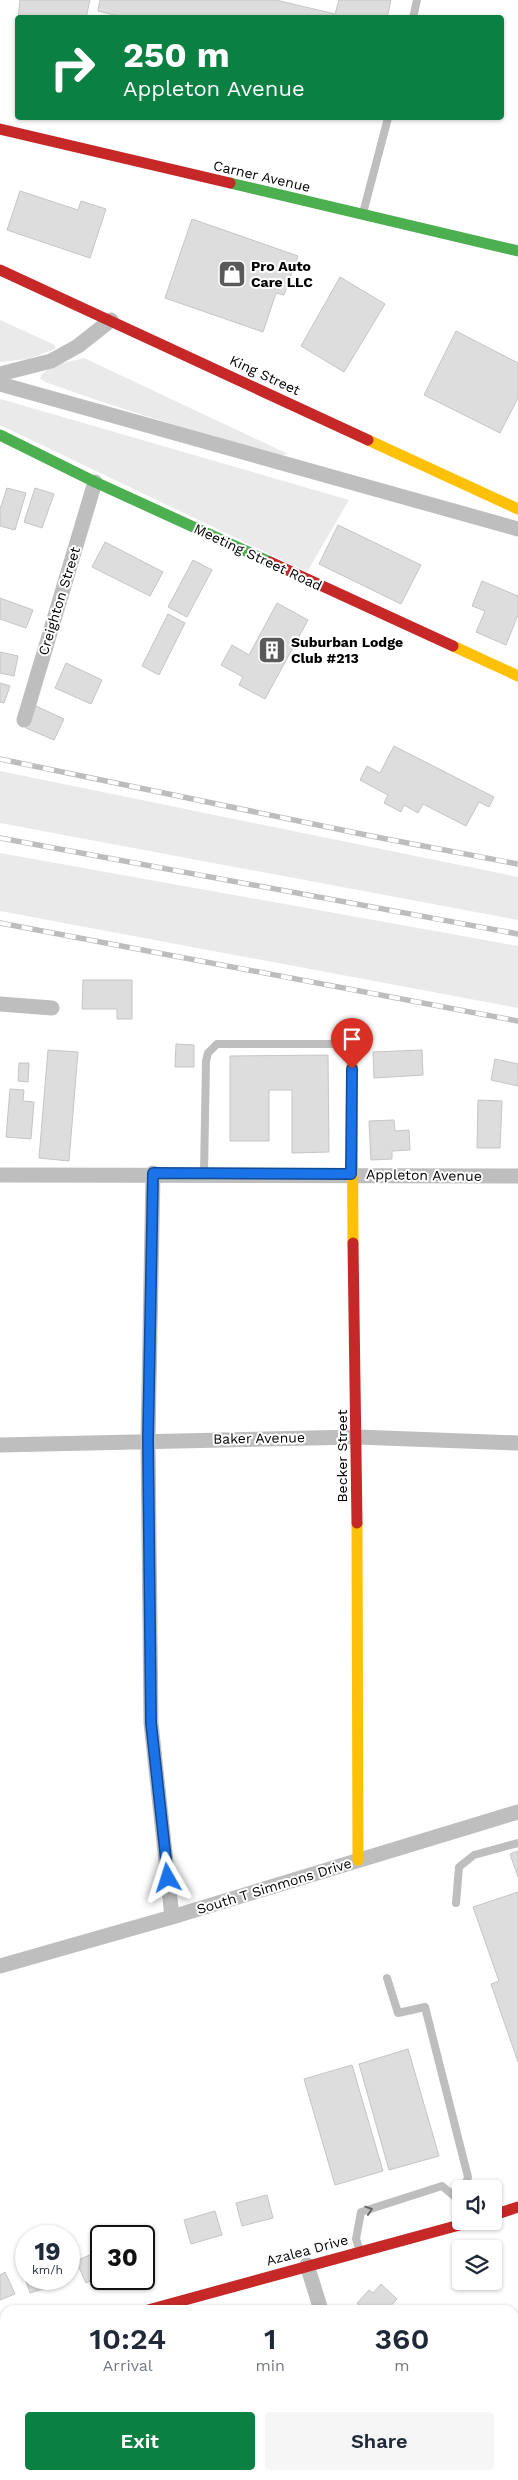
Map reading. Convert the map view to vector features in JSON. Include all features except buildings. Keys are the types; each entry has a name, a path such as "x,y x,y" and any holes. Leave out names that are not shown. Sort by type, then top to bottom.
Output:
{"street":[{"name":"Carner Avenue","path":"0,129 518,251"},
{"name":"King Street","path":"0,270 518,509"},
{"path":"0,374 50,361 78,346 111,320"},
{"path":"0,384 518,529"},
{"name":"Meeting Street Road","path":"0,435 95,482 518,676"},
{"name":"Creighton Street","path":"24,720 95,482"},
{"path":"0,1004 52,1008"},
{"name":"Becker Street","path":"352,1051 351,1174 357,1437 358,1860"},
{"path":"153,1173 148,1440 151,1723 172,1917"},
{"name":"Appleton Avenue","path":"0,1175 153,1173 518,1176"},
{"name":"Baker Avenue","path":"0,1445 148,1440 357,1437 518,1443"},
{"name":"South T Simmons Drive","path":"0,1966 172,1917 518,1812"},
{"path":"502,2212 518,2207"},
{"name":"Azalea Drive","path":"166,2305 452,2226"},
{"path":"307,2265 319,2305"}],"lane":[{"path":"414,15 417,0"},
{"path":"362,215 387,120"},
{"path":"204,1174 206,1061 208,1053 217,1044 336,1044 352,1051"},
{"path":"456,1903 459,1867 474,1855 518,1843"},
{"path":"387,1978 398,2013 425,2007 468,2177 467,2180"},
{"path":"360,2251 356,2239 361,2212 442,2186 452,2194"}],"shaded area":[{"path":"0,320 55,345 55,349 28,359 0,362"},
{"path":"84,358 288,454 282,455 163,421 45,382 40,378 43,373 53,367"},
{"path":"0,399 349,500 307,572 0,425"},
{"path":"0,771 518,877 518,920 0,823"},
{"path":"0,853 518,946 518,1008 0,911"}],"railway":[{"path":"0,759 371,836 518,864"},
{"path":"0,838 518,934"},
{"path":"0,923 518,1021"}],"traffic: fast":[{"path":"230,183 518,251"},
{"path":"0,435 95,482 270,562"}],"traffic: slow":[{"path":"368,440 518,509"},
{"path":"453,646 518,676"},
{"path":"352,1051 353,1243"},
{"path":"357,1523 358,1860"}],"traffic: jam":[{"path":"0,129 230,183"},
{"path":"0,270 368,440"},
{"path":"270,562 453,646"},
{"path":"353,1243 357,1523"},
{"path":"502,2212 518,2207"},
{"path":"166,2305 452,2227"}],"place":[{"name":"Pro Auto Care LLC","path":"232,274"},
{"name":"Suburban Lodge Club #213","path":"272,650"}],"route":[{"path":"168,1878 151,1723 148,1440 153,1173 351,1174 352,1069"}]}
